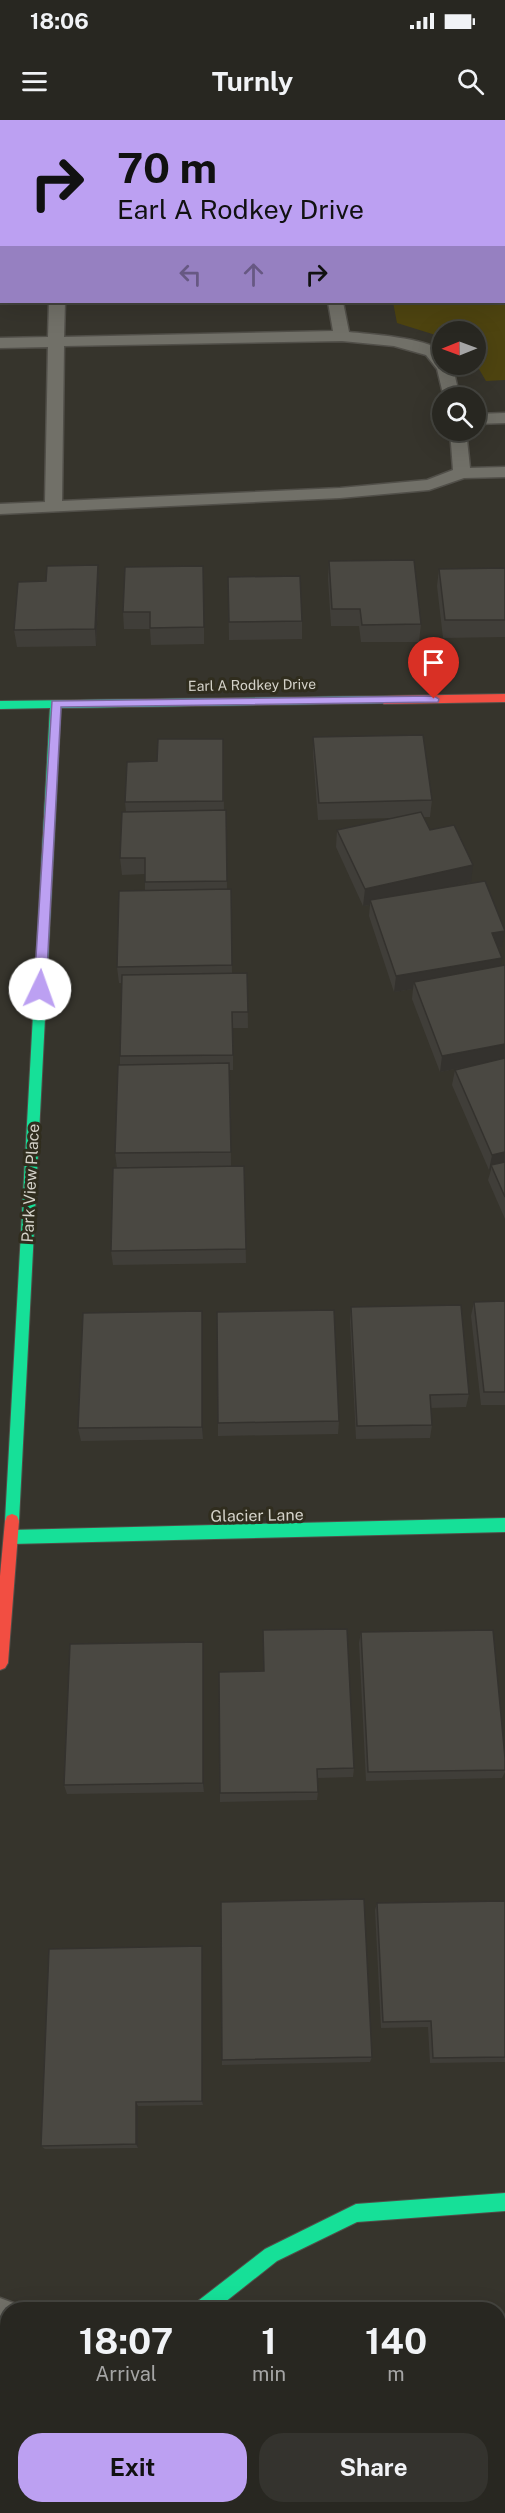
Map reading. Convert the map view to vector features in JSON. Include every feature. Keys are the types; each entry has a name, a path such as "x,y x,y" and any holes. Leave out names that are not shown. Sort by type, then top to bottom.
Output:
{"street":[{"name":"Earl A Rodkey Drive","path":"0,705 505,698"},
{"name":"Park View Place","path":"0,1663 11,1537 56,704"},
{"name":"Glacier Lane","path":"11,1537 505,1525"},
{"path":"210,2302 271,2255 356,2213 505,2202"}],"lane":[{"path":"53,507 57,303"},
{"path":"336,303 342,336"},
{"path":"0,343 342,336 394,341 432,352 445,368 449,387"},
{"path":"486,418 505,418"},
{"path":"459,441 462,473"},
{"path":"0,509 340,493 429,485 462,473 505,472"}],"shaded area":[{"path":"393,303 505,303 505,380 486,381 482,375 486,375 486,321 432,321 432,334 397,323"}],"building":[{"path":"414,560 421,624 362,625 360,609 332,609 329,561"},
{"path":"98,565 95,629 14,630 18,582 46,581 47,566"},
{"path":"203,566 204,627 150,628 150,612 123,612 125,567"},
{"path":"505,568 505,620 445,620 439,569"},
{"path":"300,576 302,621 229,622 228,577"},
{"path":"423,735 432,800 319,803 313,737"},
{"path":"158,739 223,739 223,801 125,802 127,762 157,761"},
{"path":"226,810 227,881 145,882 145,858 120,858 122,812"},
{"path":"421,812 430,830 454,825 473,865 365,889 337,830"},
{"path":"485,881 505,931 492,933 502,958 396,976 370,900"},
{"path":"231,889 232,965 117,967 119,891"},
{"path":"505,965 505,1044 442,1056 414,982"},
{"path":"247,973 248,1012 232,1012 233,1055 120,1056 122,975"},
{"path":"505,1058 505,1152 492,1155 455,1070"},
{"path":"229,1063 231,1152 115,1153 118,1065"},
{"path":"505,1162 505,1197 491,1165"},
{"path":"244,1166 246,1249 111,1251 113,1168"},
{"path":"505,1301 505,1392 484,1392 474,1302"},
{"path":"461,1305 469,1394 430,1395 432,1425 357,1426 351,1307"},
{"path":"334,1310 339,1421 218,1423 217,1312"},
{"path":"202,1311 202,1427 78,1428 83,1313"},
{"path":"347,1629 354,1768 317,1769 318,1792 220,1793 219,1672 264,1671 263,1630"},
{"path":"493,1630 505,1770 368,1772 361,1632"},
{"path":"203,1642 203,1783 64,1785 70,1644"},
{"path":"364,1899 372,2057 222,2060 221,1902"},
{"path":"505,1901 505,2057 433,2058 431,2021 383,2022 377,1903"},
{"path":"202,1946 202,2101 136,2102 136,2144 41,2146 49,1949"}],"traffic: fast":[{"path":"0,705 384,700"},
{"path":"12,1521 56,704"},
{"path":"11,1537 505,1525"},
{"path":"210,2302 271,2255 356,2213 505,2202"}],"traffic: jam":[{"path":"384,700 505,698"},
{"path":"0,1663 12,1521"}],"route":[{"path":"40,989 56,704 434,699"}]}
